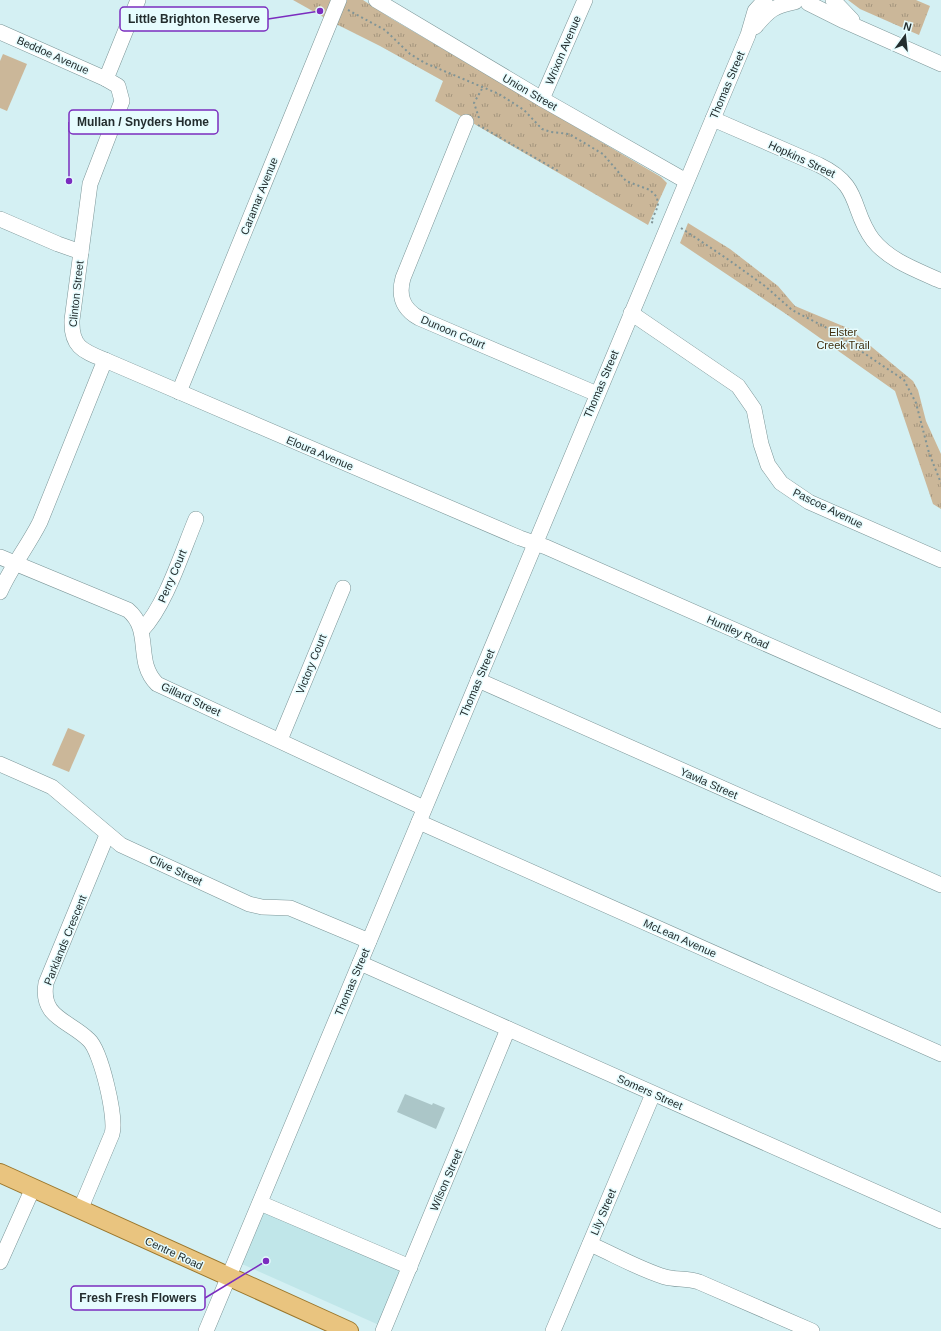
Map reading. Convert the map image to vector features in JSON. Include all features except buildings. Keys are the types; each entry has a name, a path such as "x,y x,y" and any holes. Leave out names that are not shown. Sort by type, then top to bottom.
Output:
{"main road":[{"name":"Centre Road","path":"0,1173 229,1278 349,1331"}],"street":[{"path":"106,78 138,0"},
{"name":"Wrixon Avenue","path":"542,99 585,0"},
{"name":"Thomas Street","path":"206,1331 686,181 748,36 756,11 765,0"},
{"path":"833,0 860,27"},
{"path":"803,1 941,64"},
{"name":"Thomas Street","path":"748,36 771,9 780,5 803,1"},
{"name":"Union Street","path":"382,2 542,99 686,181"},
{"name":"Caramar Avenue","path":"179,392 338,3"},
{"name":"Beddoe Avenue","path":"0,32 106,78"},
{"name":"Clinton Street","path":"105,360 82,350 78,346 73,336 72,320 90,184 122,101 118,86 106,78"},
{"name":"Hopkins Street","path":"713,119 819,165 835,174 851,192 868,233 879,246 900,262 941,281"},
{"name":"Dunoon Court","path":"466,122 403,278 401,287 402,299 409,311 420,318 597,394"},
{"path":"0,219 58,244 81,252"},
{"name":"Pascoe Avenue","path":"631,313 738,386 754,409 761,444 768,465 781,483 809,502 941,560"},
{"path":"0,592 7,576 40,522 105,360"},
{"name":"Eloura Avenue","path":"105,360 535,543"},
{"name":"Perry Court","path":"142,630 160,606 196,519"},
{"name":"Huntley Road","path":"535,543 941,721"},
{"name":"Gillard Street","path":"0,557 124,608 134,615 142,630 144,661 152,678 157,684 424,808"},
{"name":"Victory Court","path":"280,740 343,588"},
{"name":"Yawla Street","path":"478,680 941,885"},
{"name":"Clive Street","path":"0,764 52,787 107,835 121,845 249,904 290,908 369,941"},
{"name":"McLean Avenue","path":"419,822 941,1054"},
{"name":"Parklands Crescent","path":"80,1210 112,1134 114,1123 100,1062 94,1046 90,1040 59,1019 52,1012 47,1004 45,989 46,983 107,835"},
{"name":"Somers Street","path":"360,963 941,1221"},
{"name":"Wilson Street","path":"383,1331 508,1029"},
{"name":"Lily Street","path":"554,1331 653,1094"},
{"path":"0,1262 33,1188"},
{"path":"260,1203 410,1266"},
{"path":"590,1244 658,1274 674,1279 686,1279 699,1282 812,1331"}],"path":[{"path":"338,3 385,30 410,54 425,63 483,87 512,102 524,110 546,131 562,132 578,138 603,154 626,181 650,190 657,197 658,202 651,222 655,223"},
{"path":"483,87 474,103 479,115 477,124 560,172"},
{"path":"679,228 726,258 765,286 792,310 825,327 904,380 916,403 929,453 941,483"}],"shaded area":[{"path":"270,1199 408,1260 379,1325 242,1264"}],"green space":[{"path":"293,0 333,0 325,18"},
{"path":"346,0 363,0 392,19 661,177 667,183 648,225 435,101 443,81 380,46 336,24"},
{"path":"848,0 916,0 930,6 919,35 860,9"},
{"path":"3,54 27,64 7,111 0,108 0,61"},
{"name":"Elster Creek Trail","path":"688,223 730,249 778,286 795,306 850,329 913,381 918,390 926,421 941,454 941,509 933,504 895,391 786,314 680,243"},
{"path":"68,728 85,735 69,772 52,765"}],"place":[{"name":"Little Brighton Reserve","path":"320,11"},
{"name":"Mullan / Snyders Home","path":"69,181"},
{"name":"Fresh Fresh Flowers","path":"266,1261"}]}
